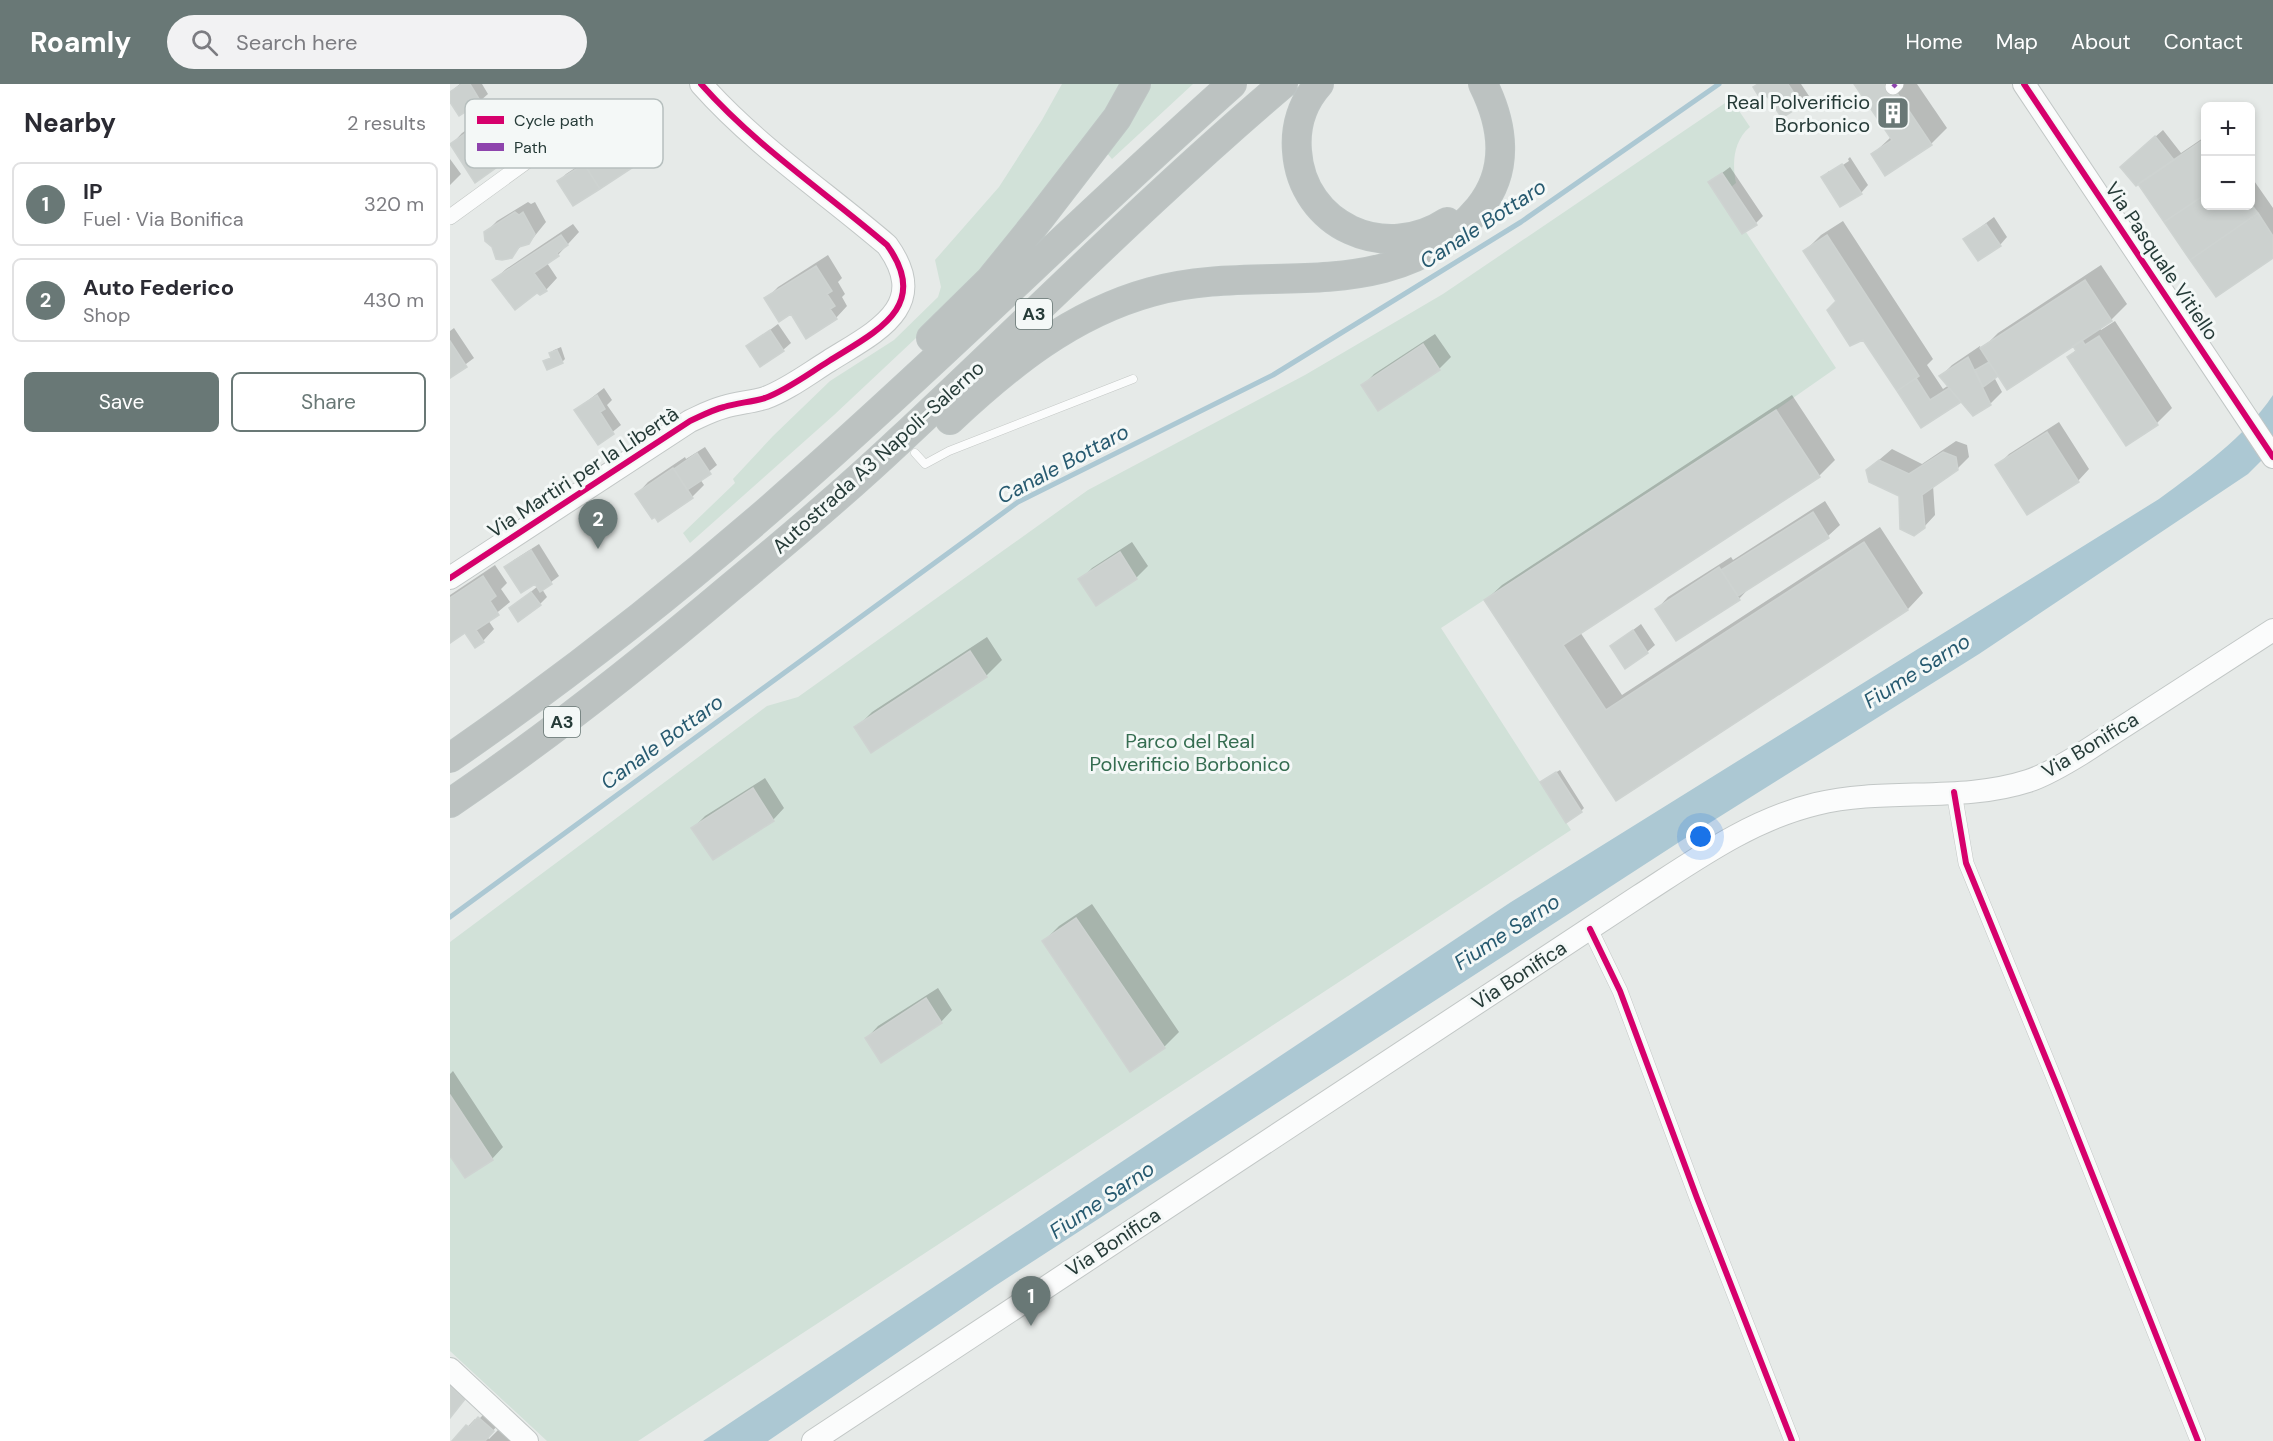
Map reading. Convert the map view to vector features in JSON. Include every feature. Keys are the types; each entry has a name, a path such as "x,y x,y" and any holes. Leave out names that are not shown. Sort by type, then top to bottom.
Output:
{"highway":[{"path":"798,484 876,394 990,280 1091,153 1117,118 1136,84"},
{"name":"Autostrada A3 Napoli-Salerno","path":"450,758 601,648 664,598 798,484 1232,84"},
{"name":"Autostrada A3 Napoli-Salerno","path":"450,803 644,660 785,543 896,444 1181,174 1283,84"},
{"path":"1318,84 1301,111 1296,136 1298,164 1306,189 1321,210 1342,227 1362,235 1387,239 1414,236 1437,228 1457,215 1480,180 1488,147 1481,110 1469,84"},
{"path":"785,543 880,482 1014,363 1078,321 1150,292 1197,282 1319,278 1368,272 1416,256 1442,242 1467,222 1486,199 1497,172 1501,153 1500,132 1492,102 1483,84"}],"main road":[{"name":"Via Martiri per la Libertà","path":"450,578 690,421 725,407 765,397 786,387 873,334 895,314 902,299 904,282 899,262 887,245 778,159 729,116 701,84"},
{"name":"Via Pasquale Vitiello","path":"2024,84 2273,457"},
{"name":"Via Bonifica","path":"813,1441 1732,837 1760,823 1817,803 1855,797 1954,792 2001,787 2028,781 2050,772 2081,754 2273,630"},
{"path":"450,1369 527,1441"}],"street":[{"path":"450,217 517,168"},
{"path":"1954,792 1966,863 2198,1441"},
{"path":"1590,929 1620,991 1696,1198 1792,1441"}],"lane":[{"path":"915,453 925,464 949,452 1133,380"}],"green space":[{"path":"1062,84 1123,84 1117,98 965,292 834,415 690,543 683,533 735,483 733,479 773,436 830,381 894,340 938,297 941,287 935,260 999,187"},
{"path":"1146,84 1193,84 1112,159 1105,151"},
{"name":"Parco del Real Polverificio Borbonico","path":"1731,99 1750,127 1740,139 1735,153 1736,183 1731,187 1722,173 1709,182 1742,234 1746,232 1836,368 1776,410 1441,628 1571,830 638,1441 547,1441 450,1351 450,942 767,706 798,697 1088,490 1305,375 1443,294"}],"water":[{"name":"Fiume Sarno","path":"2273,395 2273,449 2248,474 1979,654 1684,839 995,1286 768,1441 703,1441 1511,902 2159,499 2235,439"}],"building":[{"path":"462,84 470,84 479,99 465,99 465,112 459,116 450,102 450,92"},
{"path":"1758,84 1788,84 1802,105 1782,118 1767,96 1761,100 1753,87"},
{"name":"Real Polverificio Borbonico","path":"1854,84 1891,84 1932,145 1885,176 1871,154 1892,140"},
{"path":"465,134 465,167 450,144"},
{"path":"2155,136 2174,160 2136,186 2120,167"},
{"path":"2201,141 2201,197 2164,222 2138,184"},
{"path":"1842,164 1862,194 1840,207 1821,177"},
{"path":"465,168 496,168 475,183"},
{"path":"578,168 587,168 600,189 573,206 557,181"},
{"path":"587,168 632,168 600,189"},
{"path":"1722,173 1757,225 1742,234 1708,182"},
{"path":"2201,197 2201,210 2255,209 2258,213 2190,260 2164,222"},
{"path":"515,212 519,215 523,212 535,234 529,244 519,247 512,258 496,259 492,247 485,241 484,232"},
{"path":"2258,213 2273,236 2273,258 2216,297 2190,260"},
{"path":"1986,224 2001,246 1978,261 1963,239"},
{"path":"561,235 568,245 557,253 559,256 534,273 547,291 540,295 537,293 515,310 492,280"},
{"path":"1827,235 1919,376 1897,391 1863,340 1850,346 1827,310 1836,301 1803,251"},
{"path":"816,266 832,291 827,294 835,306 830,309 837,319 806,339 791,314 779,322 764,298"},
{"path":"2085,280 2112,321 2007,390 1980,348"},
{"path":"770,330 784,351 760,367 746,346"},
{"path":"2099,336 2158,425 2126,446 2067,357 2076,351 2073,346 2082,340 2085,345"},
{"path":"450,341 467,367 450,378"},
{"path":"1423,344 1440,370 1378,411 1361,385"},
{"path":"557,350 563,363 547,370 543,361 551,358 549,353"},
{"path":"1968,357 1991,405 1973,416 1939,376"},
{"path":"1989,362 1998,376 1983,387 1975,370"},
{"path":"1916,378 1930,400 1949,388 1961,402 1921,428 1897,391"},
{"path":"597,395 605,409 600,412 614,434 598,445 574,410"},
{"path":"1776,410 1820,477 1563,645 1606,710 1864,542 1908,610 1616,801 1484,600"},
{"path":"2047,432 2079,482 2027,515 1995,465"},
{"path":"1943,452 1956,457 1958,470 1922,495 1925,528 1914,536 1900,529 1899,496 1869,482 1866,470 1879,460 1909,474"},
{"path":"697,453 711,474 687,490 674,469"},
{"path":"673,468 693,498 658,522 655,517 652,519 635,494"},
{"path":"1813,512 1829,538 1738,596 1721,570"},
{"path":"531,550 552,584 540,592 535,584 521,593 504,567"},
{"path":"1120,552 1137,579 1096,606 1078,579"},
{"path":"1719,567 1740,600 1676,641 1655,609"},
{"path":"483,576 496,596 490,601 499,615 476,630 484,642 475,648 465,633 450,643 450,598"},
{"path":"531,592 541,605 518,622 509,608"},
{"path":"1633,630 1648,653 1625,669 1610,646"},
{"path":"970,651 987,677 871,753 854,727"},
{"path":"1556,772 1582,812 1566,823 1540,782"},
{"path":"753,788 774,821 713,860 691,828"},
{"path":"1076,918 1165,1048 1130,1072 1042,941"},
{"path":"926,998 942,1023 881,1063 865,1038"},
{"path":"450,1095 493,1160 465,1178 450,1156"},
{"path":"450,1386 465,1399 450,1418"},
{"path":"478,1417 494,1431 485,1441 452,1441 466,1425 469,1427"}],"waterway":[{"name":"Canale Bottaro","path":"450,917 1018,502 1273,375 1521,222 1719,84"}],"marked path":[{"path":"1893,87 1896,84"}],"cycle path":[{"path":"450,578 690,421 720,408 765,398 781,391 879,328 892,315 901,301 903,285 899,267 887,245 767,148 722,107 701,84"},
{"path":"2024,84 2273,457"},
{"path":"1954,792 1966,863 2198,1441"},
{"path":"1590,929 1620,991 1697,1198 1792,1441"}],"place":[{"name":"Real Polverificio Borbonico","path":"1893,113"},
{"name":"Auto Federico","path":"598,549"},
{"name":"IP","path":"1031,1326"}]}
